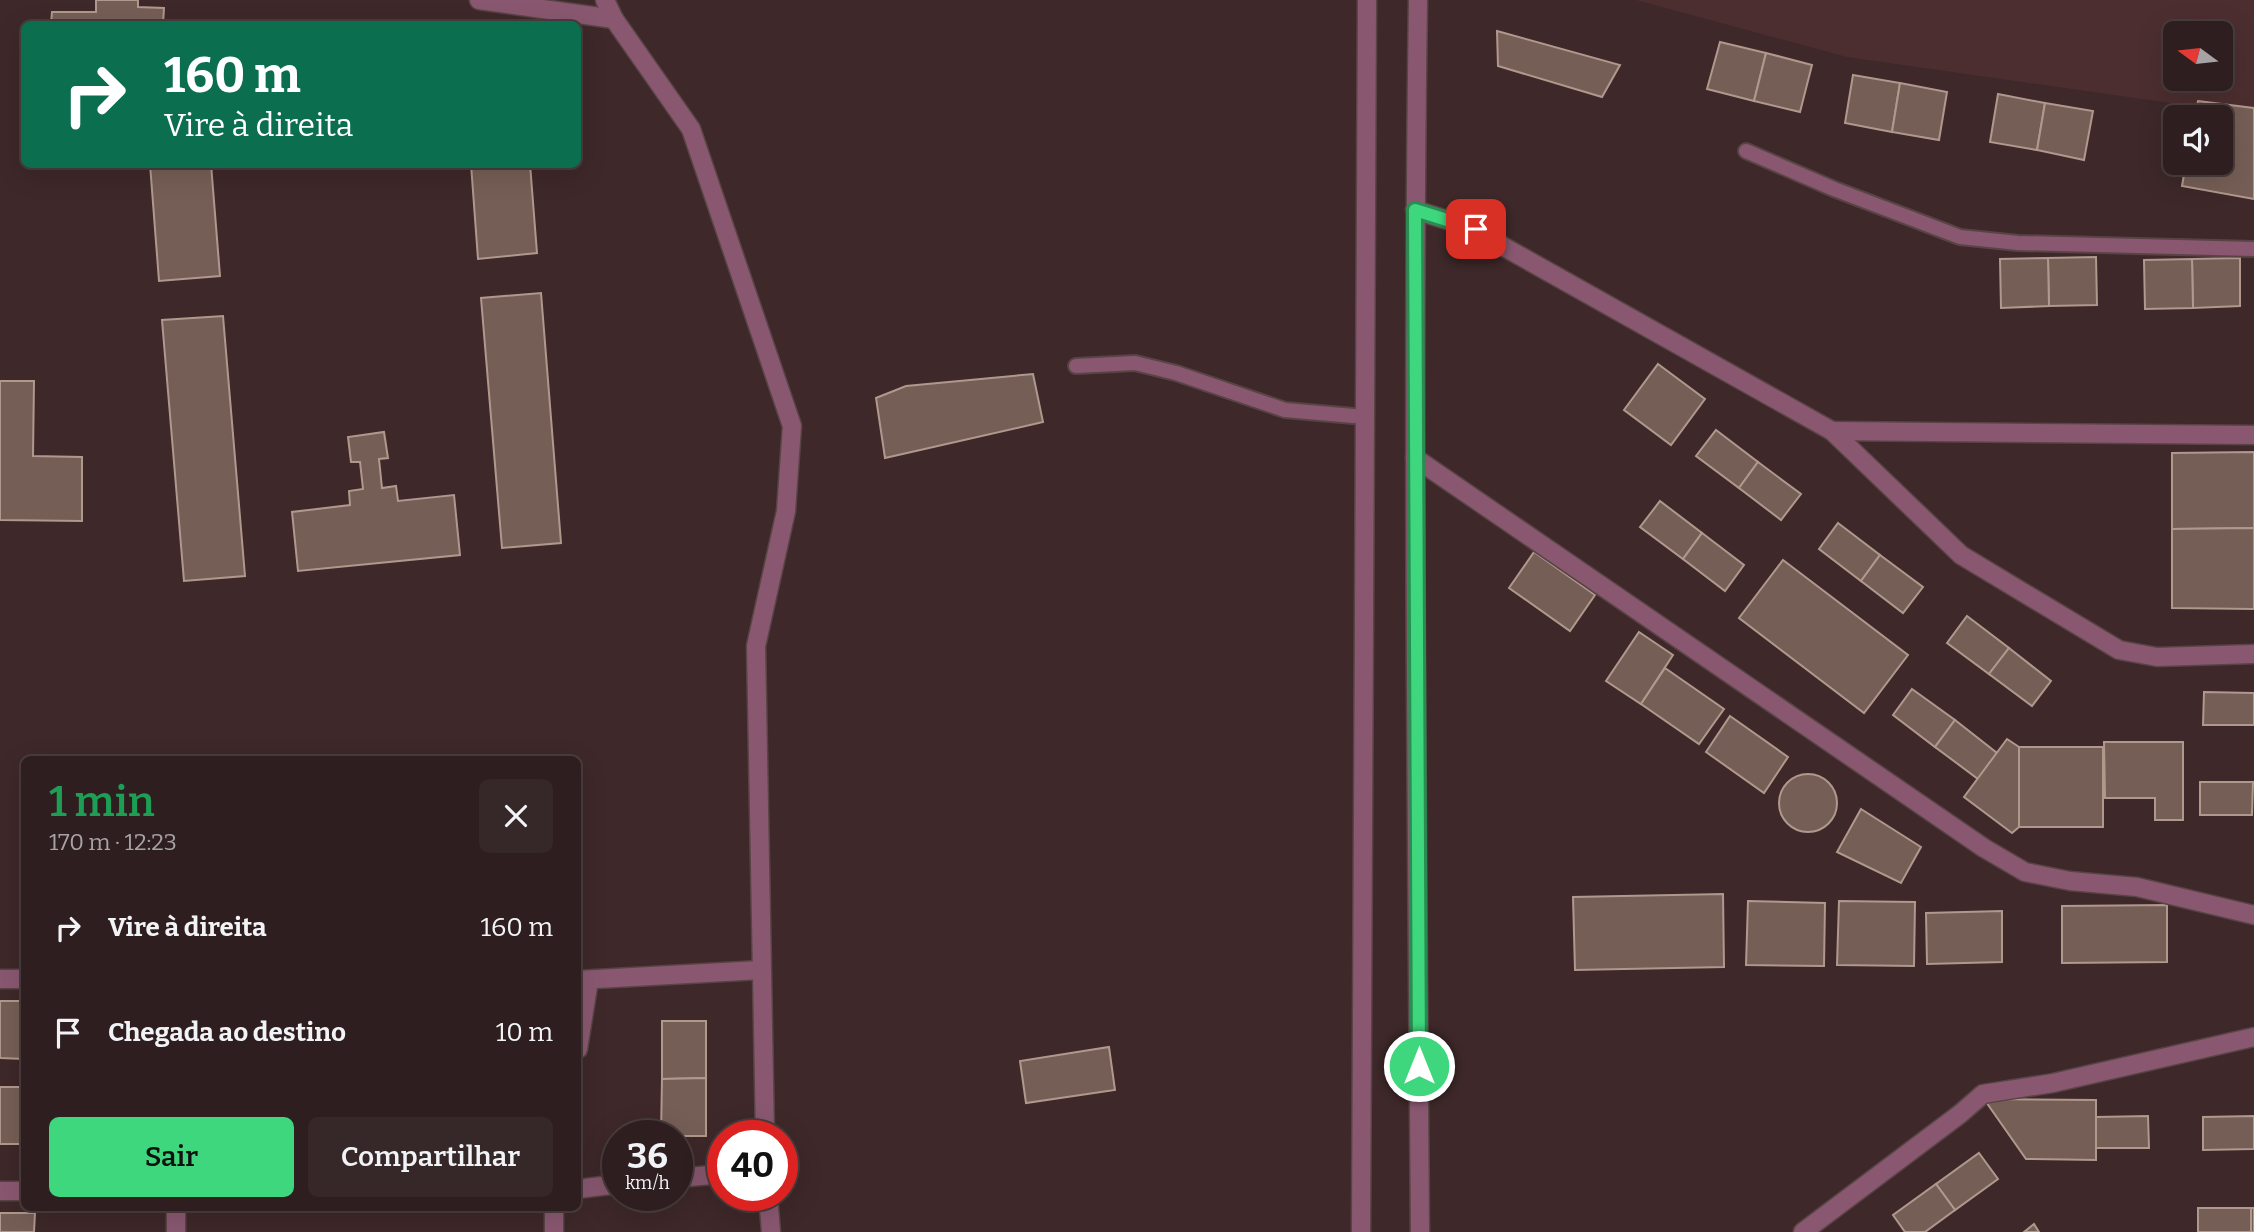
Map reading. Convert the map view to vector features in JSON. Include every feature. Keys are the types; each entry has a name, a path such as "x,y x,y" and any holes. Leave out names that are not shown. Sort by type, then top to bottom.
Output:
{"street":[{"path":"479,0 614,19"},
{"path":"605,0 614,19 691,129 792,426 786,511 756,646 765,1120"},
{"path":"1362,1232 1367,0"},
{"path":"1418,0 1415,458 1420,1232"},
{"path":"1415,210 1476,229 1832,431 1961,555 2119,650 2157,657 2254,654"},
{"path":"1832,431 2254,435"},
{"path":"1415,458 1984,848 2025,872 2070,881 2137,887 2254,915"},
{"path":"581,1008 583,980 761,970"},
{"path":"0,979 21,979"},
{"path":"1803,1232 1983,1094 2053,1083 2254,1037"},
{"path":"581,1189 602,1186"},
{"path":"0,1191 21,1191"},
{"path":"176,1211 176,1232"},
{"path":"554,1211 554,1232"},
{"path":"769,1211 771,1232"}],"lane":[{"path":"1746,151 1834,189 1960,237 2018,243 2254,249"},
{"path":"1076,366 1135,363 1176,373 1285,410 1365,417"}],"shaded area":[{"path":"1636,0 2254,0 2254,115 2233,112 2233,105 2184,105 1847,57"}],"building":[{"path":"96,0 138,0 138,7 164,8 163,21 51,21 52,12 96,12"},
{"path":"1497,31 1620,65 1602,97 1498,66"},
{"path":"1720,42 1766,53 1754,101 1707,89"},
{"path":"1766,53 1812,65 1800,112 1754,101"},
{"path":"1853,75 1900,83 1892,132 1845,123"},
{"path":"1900,83 1947,92 1939,140 1892,132"},
{"path":"1998,94 2045,103 2037,150 1990,142"},
{"path":"2198,101 2230,105 2197,105"},
{"path":"2045,103 2093,111 2084,160 2037,150"},
{"path":"2233,105 2254,108 2254,199 2182,186 2184,175 2233,175"},
{"path":"150,168 211,168 220,276 159,281"},
{"path":"471,168 530,168 537,253 478,259"},
{"path":"2096,257 2097,305 2049,306 2048,258"},
{"path":"2048,258 2049,306 2001,308 2000,259"},
{"path":"2240,258 2240,306 2193,308 2192,259"},
{"path":"2192,259 2193,308 2145,309 2144,260"},
{"path":"541,293 561,543 502,548 481,298"},
{"path":"223,316 245,576 184,581 162,320"},
{"path":"1658,364 1705,399 1671,445 1624,410"},
{"path":"1033,374 1043,422 885,458 876,398 906,386"},
{"path":"0,381 34,381 33,456 82,457 82,521 0,520"},
{"path":"1716,430 1758,462 1739,488 1696,456"},
{"path":"384,432 388,458 379,459 382,488 396,486 398,501 454,495 460,555 298,571 292,512 350,505 349,491 363,489 360,462 351,462 348,437"},
{"path":"2254,452 2254,528 2172,529 2172,453"},
{"path":"1758,462 1801,494 1781,520 1739,488"},
{"path":"1660,501 1702,533 1683,559 1640,527"},
{"path":"1838,523 1880,555 1861,581 1819,549"},
{"path":"2254,528 2254,609 2172,608 2172,529"},
{"path":"1702,533 1744,565 1725,591 1683,559"},
{"path":"1534,552 1595,595 1570,631 1509,588"},
{"path":"1880,555 1923,587 1903,613 1861,581"},
{"path":"1783,560 1908,655 1864,713 1739,618"},
{"path":"1967,616 2009,648 1989,674 1947,643"},
{"path":"1639,632 1673,655 1641,704 1606,681"},
{"path":"2009,648 2051,681 2032,706 1989,674"},
{"path":"1665,668 1724,709 1699,744 1641,704"},
{"path":"1912,689 1955,720 1935,747 1893,715"},
{"path":"2204,692 2254,693 2254,725 2203,725"},
{"path":"1730,716 1788,757 1764,793 1706,752"},
{"path":"1955,720 1997,753 1978,779 1935,747"},
{"path":"2007,739 2019,747 2019,827 2012,833 1964,797"},
{"path":"2104,742 2183,742 2183,820 2155,820 2155,798 2105,798"},
{"path":"2019,747 2103,747 2103,827 2019,827"},
{"path":"1802,774 1814,774 1829,782 1837,797 1837,809 1829,824 1814,832 1802,832 1787,824 1779,809 1779,797 1787,782"},
{"path":"2200,782 2253,782 2252,815 2200,815"},
{"path":"1861,809 1921,847 1901,883 1837,852"},
{"path":"1723,894 1724,967 1575,970 1573,897"},
{"path":"1748,901 1825,903 1824,966 1746,965"},
{"path":"1839,901 1915,902 1914,966 1837,965"},
{"path":"2167,905 2167,962 2062,963 2062,906"},
{"path":"2002,911 2002,962 1927,964 1926,913"},
{"path":"0,1001 21,1001 21,1059 0,1058"},
{"path":"662,1021 706,1021 706,1078 662,1079"},
{"path":"1109,1047 1115,1090 1026,1103 1020,1061"},
{"path":"706,1078 706,1136 693,1136 693,1120 661,1120 662,1079"},
{"path":"0,1087 21,1087 21,1144 0,1144"},
{"path":"1984,1099 2096,1100 2096,1160 2026,1159"},
{"path":"2148,1116 2149,1148 2096,1148 2096,1117"},
{"path":"2254,1116 2254,1149 2203,1150 2203,1117"},
{"path":"1979,1153 1998,1179 1955,1210 1936,1184"},
{"path":"1936,1184 1955,1210 1925,1232 1905,1232 1893,1215"},
{"path":"2198,1208 2251,1208 2251,1232 2198,1232"},
{"path":"2251,1208 2254,1208 2254,1232 2251,1232"},
{"path":"0,1213 35,1213 34,1232 0,1232"},
{"path":"2034,1224 2039,1232 2024,1232"}],"route":[{"path":"1419,1066 1415,210 1476,229"}]}
